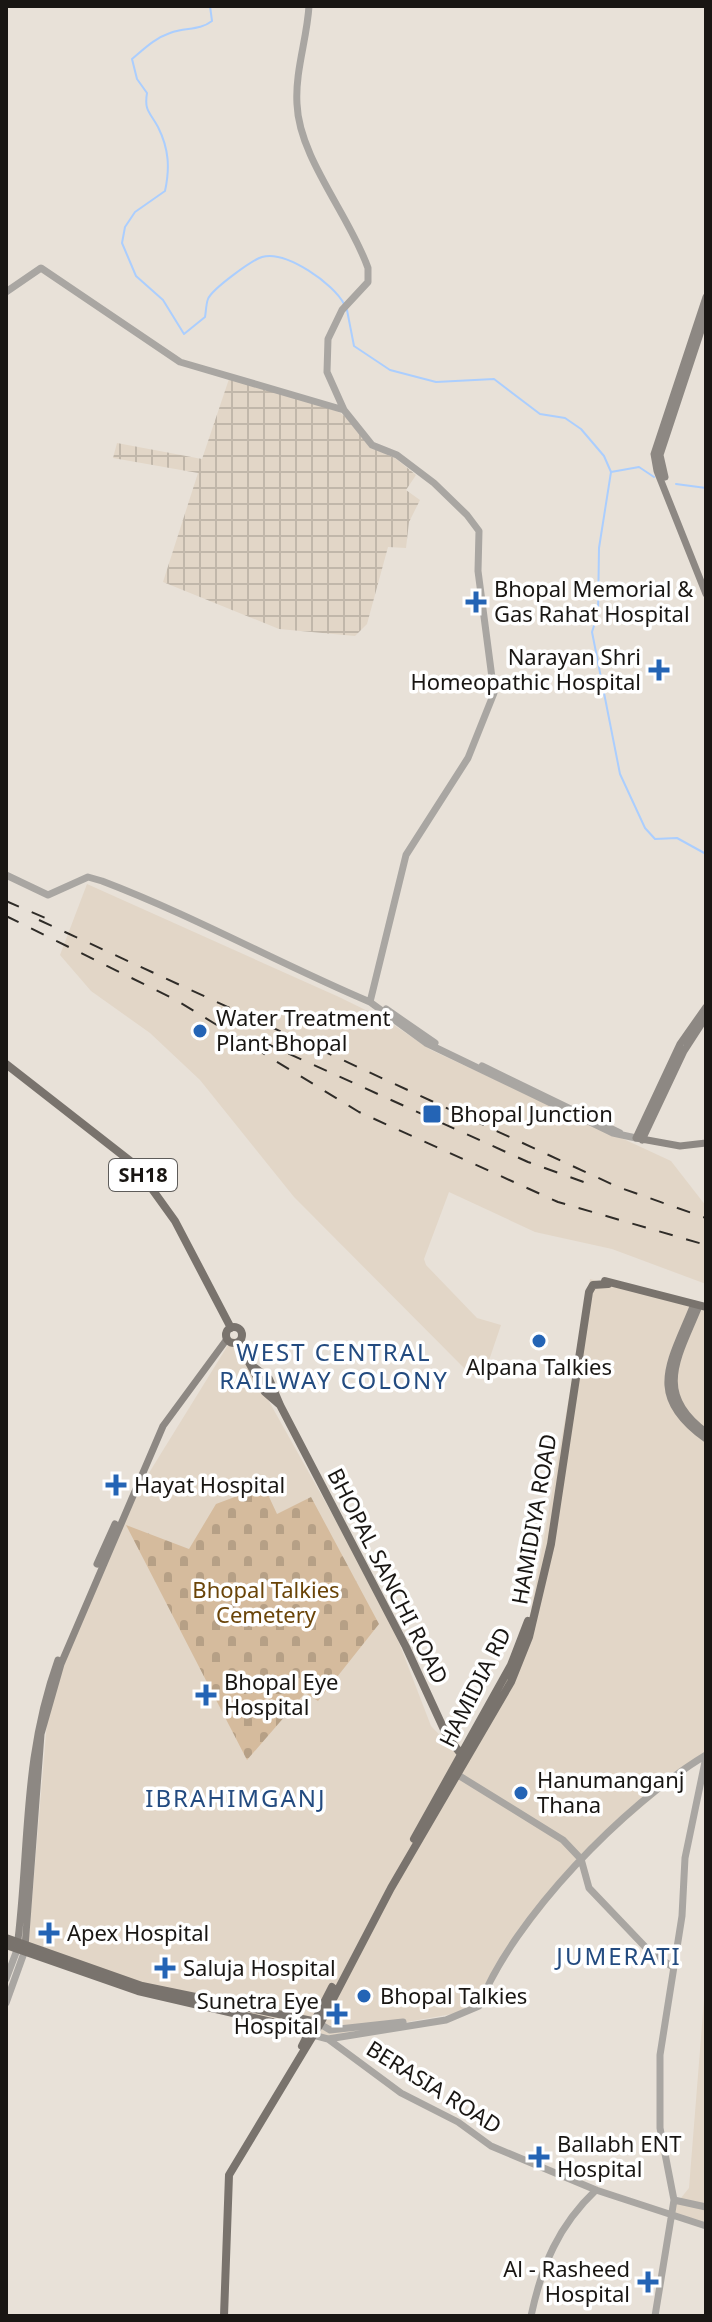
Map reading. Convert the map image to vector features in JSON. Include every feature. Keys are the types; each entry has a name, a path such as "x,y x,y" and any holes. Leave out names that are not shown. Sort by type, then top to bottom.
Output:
{"main road":[{"path":"706,297 654,454 655,466 706,594"},
{"path":"706,316 660,455 663,473 706,578"},
{"path":"706,1007 680,1044 639,1139 662,1144 706,1143"},
{"path":"655,1101 706,1017"},
{"name":"SH18","path":"6,1064 134,1164 175,1221 231,1328"},
{"path":"574,1373 584,1291 590,1281 700,1306 669,1378 671,1404 692,1429 706,1439"},
{"name":"HAMIDIYA ROAD","path":"464,1758 511,1682 535,1618 551,1544 574,1373 589,1292 593,1285 608,1284"},
{"path":"21,1948 35,1733 53,1674 163,1426 227,1339 231,1328"},
{"name":"BHOPAL SANCHI ROAD","path":"231,1328 241,1333 238,1342 255,1368 265,1392 280,1405 443,1725 464,1758"},
{"path":"227,1339 238,1342"},
{"path":"669,1378 676,1399 695,1425 706,1432"},
{"name":"HAMIDIA RD","path":"317,2022 320,2008 458,1775 464,1758"},
{"name":"HAMIDIA RD","path":"224,2316 229,2175 464,1758"},
{"name":"BERASIA ROAD","path":"6,1938 21,1948 138,1991 310,2032"},
{"name":"BERASIA ROAD","path":"6,1945 142,1986 317,2022"},
{"path":"291,2016 320,2008"}],"street":[{"path":"309,6 296,107 317,166 360,245 368,268 368,282 342,310 325,355 327,372 344,410 372,445 397,455 434,483 479,531 478,571 494,693 468,758 406,855 371,1004"},
{"path":"6,292 41,268 180,362 344,410"},
{"path":"6,875 48,895 88,877 174,909 320,982 398,1016 435,1043 486,1071 639,1139"},
{"path":"328,2039 457,2015 479,2006 504,1954 581,1859 650,1796 706,1756"},
{"path":"655,2316 674,2200 658,2098 660,2055 682,1916 685,1858 706,1756"},
{"path":"458,1775 563,1840 581,1859 589,1888 651,1953 673,1967"},
{"path":"6,1979 21,1948"},
{"path":"6,2003 21,1948"},
{"path":"317,2022 334,2030 457,2015"},
{"name":"BERASIA ROAD","path":"310,2032 328,2039 401,2093 458,2122 491,2146 596,2190 706,2226"},
{"path":"531,2316 539,2278 560,2229 596,2190"},
{"path":"674,2200 706,2207"}],"shaded area":[{"path":"229,379 336,410 346,417 370,447 395,458 416,475 406,490 420,500 409,522 406,548 388,547 367,624 355,636 279,629 163,582 198,473 113,458 117,443 202,459"},
{"path":"87,884 339,997 388,1021 431,1050 671,1161 706,1206 706,1284 612,1249 535,1232 449,1192 424,1259 426,1265 477,1318 501,1325 483,1378 470,1374 294,1197 200,1080 150,1033 91,991 60,955"},
{"path":"590,1279 706,1311 706,1752 581,1859 463,2012 323,2037 18,1946 29,1936 49,1698 118,1523 233,1337 388,1614 431,1726 461,1757 527,1633"},
{"path":"706,1975 706,2226 668,2214 689,2188"}],"green space":[{"name":"Bhopal Talkies Cemetery","path":"264,1486 277,1514 311,1497 379,1624 318,1701 305,1693 247,1760 126,1525 189,1549 216,1504"}],"waterway":[{"path":"210,6 212,21 165,35 132,59 137,79 147,93 147,108 164,143 168,166 165,191 135,212 125,227 122,243 136,276 163,300 184,334 205,317 208,299 217,289 262,257 284,259 308,270 330,287 344,304"},
{"path":"347,310 354,346 390,370 436,382 494,379 540,414 565,418 581,429 604,456 611,472 599,548 598,613 592,632 620,774 645,828 655,839 677,838 706,854"},
{"path":"611,472 639,467 654,477"},
{"path":"676,484 706,488"},
{"path":"6,863 7,873"},
{"path":"6,890 7,879"}],"railway":[{"path":"6,901 50,920"},
{"path":"6,916 176,1000 359,1112 558,1202 706,1245"},
{"path":"39,920 618,1187 706,1218"},
{"path":"263,1042 528,1162 589,1184"}],"place":[{"name":"Bhopal Memorial & Gas Rahat Hospital","path":"476,602"},
{"name":"Narayan Shri Homeopathic Hospital","path":"659,670"},
{"name":"Water Treatment Plant Bhopal","path":"200,1031"},
{"name":"Bhopal Junction","path":"432,1114"},
{"name":"Alpana Talkies","path":"539,1341"},
{"name":"Hayat Hospital","path":"116,1485"},
{"name":"Bhopal Eye Hospital","path":"206,1695"},
{"name":"Hanumanganj Thana","path":"521,1793"},
{"name":"Apex Hospital","path":"49,1933"},
{"name":"Saluja Hospital","path":"165,1968"},
{"name":"Bhopal Talkies","path":"364,1996"},
{"name":"Sunetra Eye Hospital","path":"337,2014"},
{"name":"Ballabh ENT Hospital","path":"539,2157"},
{"name":"Al - Rasheed Hospital","path":"648,2282"}],"district":[{"name":"WEST CENTRAL RAILWAY COLONY","path":"334,1367"},
{"name":"IBRAHIMGANJ","path":"236,1799"},
{"name":"JUMERATI","path":"619,1957"}]}
